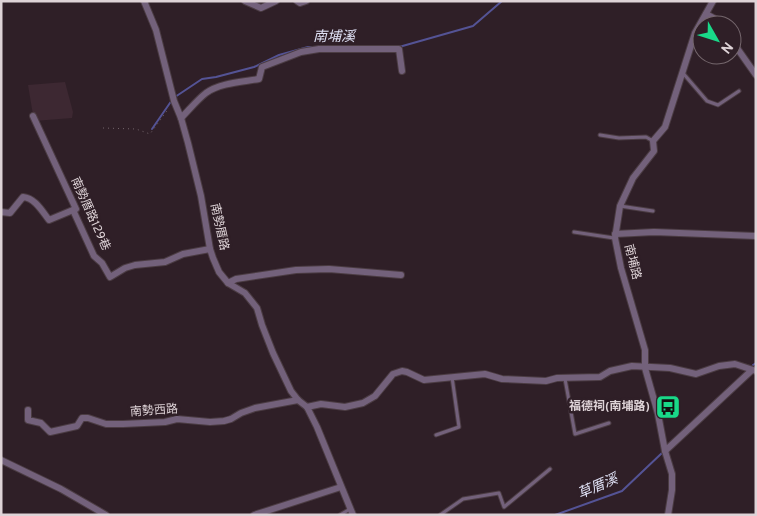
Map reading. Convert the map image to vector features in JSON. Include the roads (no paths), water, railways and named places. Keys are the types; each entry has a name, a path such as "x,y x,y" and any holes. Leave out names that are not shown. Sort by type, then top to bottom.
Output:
{"street":[{"name":"南勢厝路","path":"144,1 156,30 174,101 181,118 201,196 210,249 219,272 228,283 245,293 257,308 273,353 291,390 298,400 307,407 317,427 352,512"},
{"path":"245,1 261,8 276,1"},
{"path":"297,1 300,3 306,1"},
{"name":"南埔路","path":"668,515 672,490 672,474 664,451 658,414 645,368 645,350 620,268 615,236 620,206 633,178 654,151 653,141 665,126 695,33 713,1"},
{"path":"181,118 205,94 213,89 259,79 262,67 301,52 398,49 402,71"},
{"path":"742,55 755,74"},
{"name":"南勢厝路129巷","path":"33,116 76,209 73,210 94,256 102,263 110,277 125,268 135,265 165,262 183,254 210,249"},
{"path":"1,212 10,213 23,197 29,197 40,207 49,220 73,210"},
{"path":"615,236 654,232 756,236"},
{"path":"228,283 236,279 296,270 329,269 401,275"},
{"path":"307,407 321,404 346,406 363,403 375,396 393,374 402,371 424,380 484,374 502,379 546,381 557,378 600,377 610,371 632,366 670,368 696,374 719,366 735,364 754,371 664,451"},
{"name":"南勢西路","path":"28,410 28,420 41,422 50,432 77,426 82,418 106,424 165,422 177,419 210,422 224,421 255,408 298,400"},
{"path":"1,460 8,465 44,480 106,515"},
{"path":"254,515 341,487"}],"lane":[{"path":"682,71 707,101 718,104 739,91"},
{"path":"600,135 619,138 646,137 653,141"},
{"path":"620,206 654,211"},
{"path":"574,232 615,236"},
{"path":"436,435 459,428 452,376"},
{"path":"565,378 575,434 609,423"},
{"path":"440,515 463,499 499,493 504,507 550,469"},
{"path":"340,515 352,512"}],"waterway":[{"name":"南埔溪","path":"399,47 473,26 502,1"},
{"name":"南埔溪","path":"175,97 202,79 254,67 279,55 314,47"},
{"name":"南埔溪","path":"152,129 172,100"},
{"name":"草厝溪","path":"555,515 622,491 663,452"}],"place":[{"name":"福德祠(南埔路)","path":"668,407"}]}
